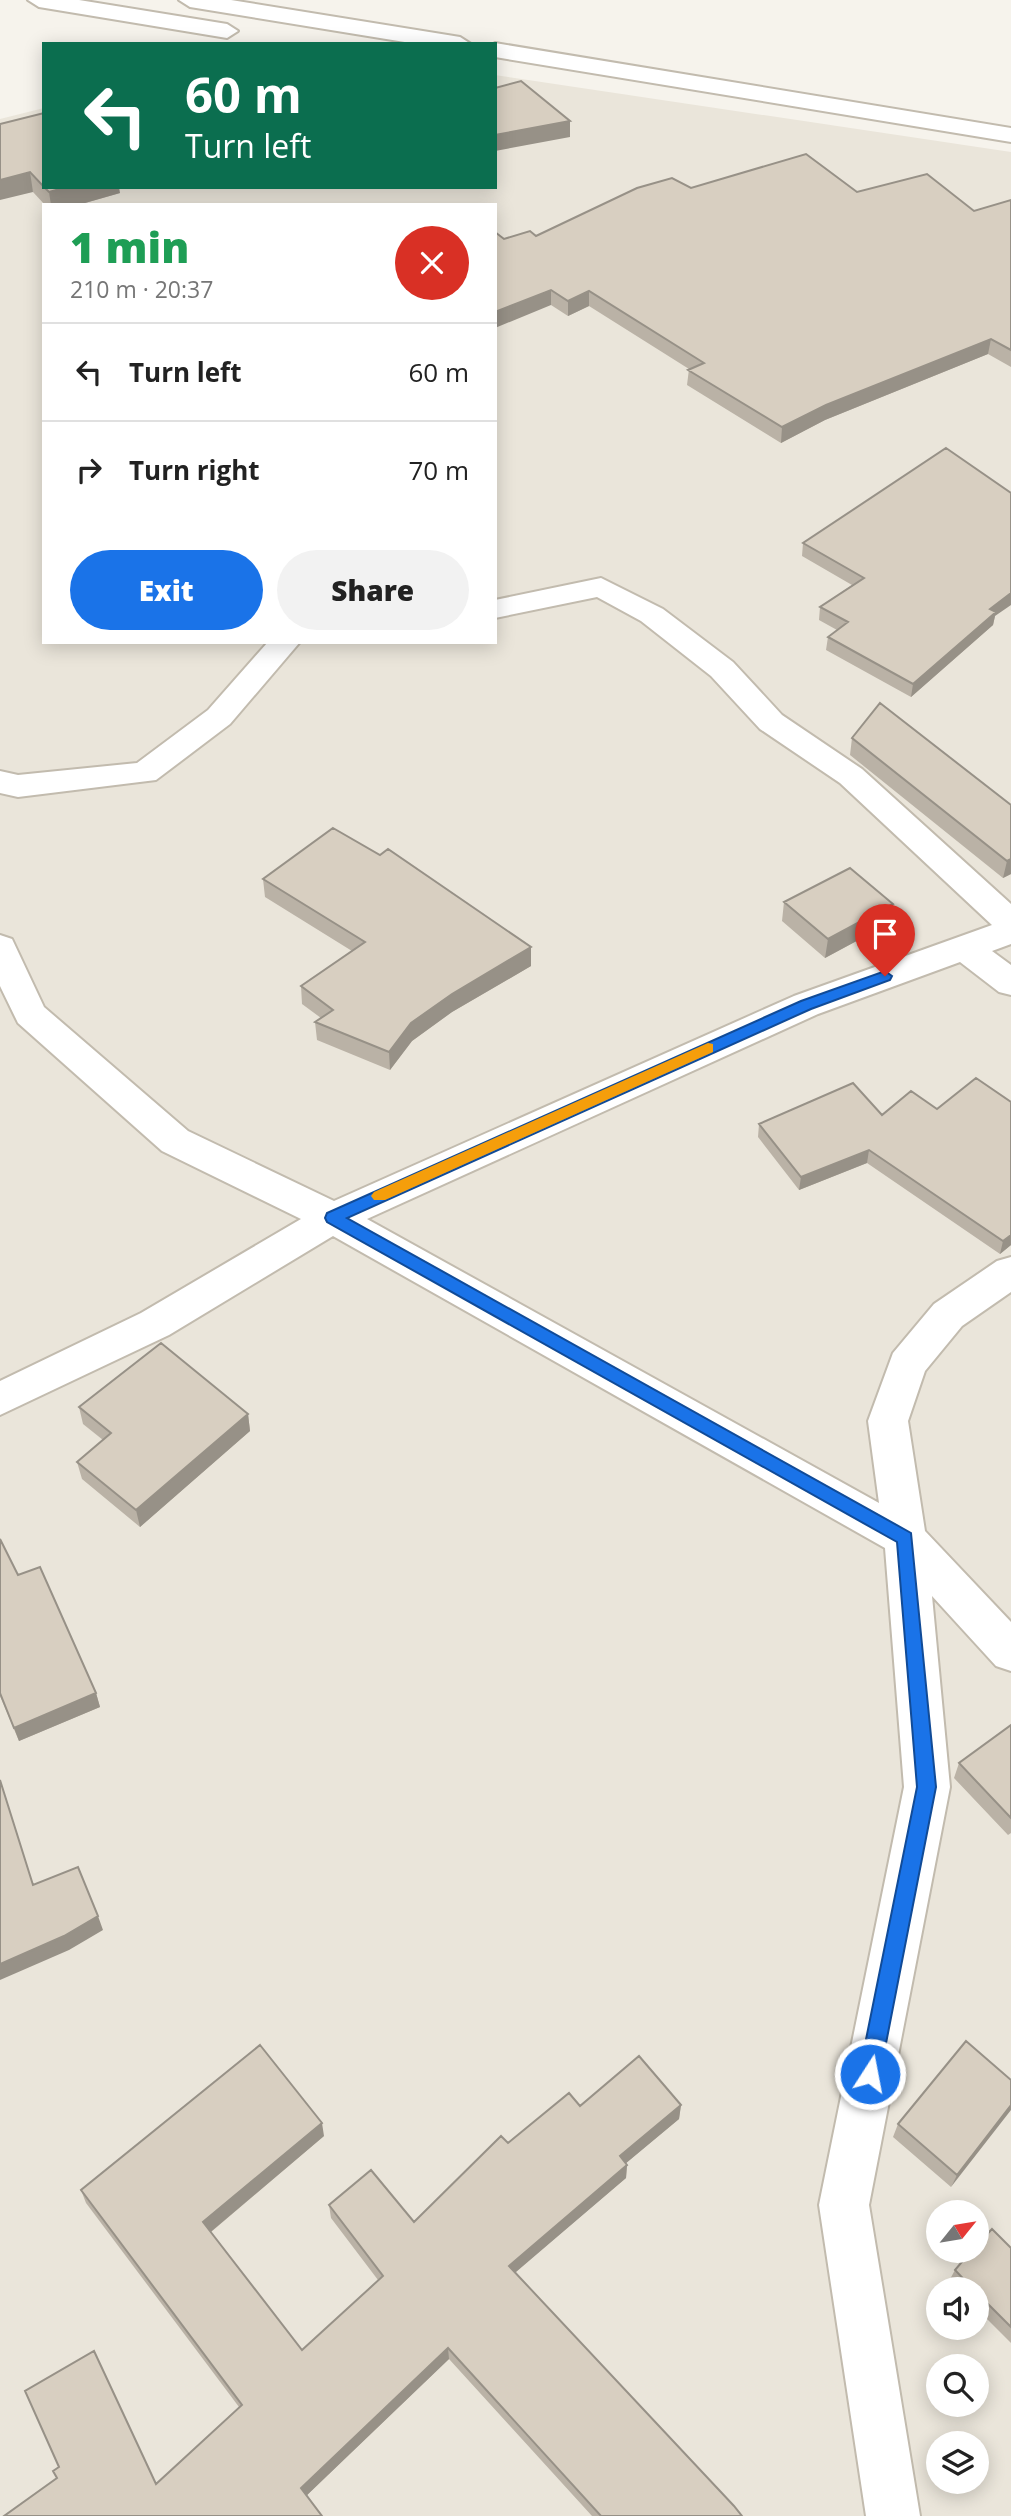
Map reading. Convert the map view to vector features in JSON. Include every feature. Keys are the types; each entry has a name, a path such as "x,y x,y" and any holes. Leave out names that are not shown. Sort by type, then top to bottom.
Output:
{"street":[{"path":"39,0 249,34"},
{"path":"190,0 448,42"},
{"path":"497,50 1011,135"},
{"path":"644,98 1011,158"},
{"path":"497,609 601,587 652,615 722,669 771,722 851,776 1011,923"},
{"path":"0,782 18,786 145,773 219,718 283,644"},
{"path":"0,1399 155,1324 333,1218 806,1005 1011,931"},
{"path":"0,947 30,1014 175,1141 333,1218 905,1538 1011,1652"},
{"path":"964,948 1011,983"},
{"path":"894,2516 844,2205 927,1787 905,1538 888,1421 907,1364 948,1315 1011,1272"}],"shaded area":[{"path":"497,75 1011,152 1011,2516 0,2516 0,119 42,108 42,189 497,189"}],"building":[{"path":"521,81 570,121 497,135 497,87"},
{"path":"42,114 42,185 30,172 0,180 0,124"},
{"path":"806,154 857,192 927,174 974,211 1011,200 1011,350 991,339 826,405 782,427 688,370 704,363 589,291 568,301 551,290 497,311 497,234 504,239 530,231 536,236 637,188 672,178 691,188"},
{"path":"946,448 1011,493 1011,593 990,609 996,612 913,684 828,637 848,622 820,607 864,578 803,543"},
{"path":"880,703 1011,805 1011,859 1007,861 852,738"},
{"path":"333,828 380,855 388,849 531,947 452,994 411,1023 389,1052 315,1022 333,1010 301,986 365,942 263,879"},
{"path":"850,868 893,904 828,939 784,902"},
{"path":"976,1078 1011,1102 1011,1235 1003,1241 869,1150 801,1177 759,1124 853,1083 882,1115 911,1091 937,1109"},
{"path":"161,1343 248,1414 136,1510 77,1462 111,1433 79,1407"},
{"path":"0,1539 18,1575 40,1567 96,1693 14,1728 0,1693"},
{"path":"1011,1725 1011,1818 959,1763"},
{"path":"0,1780 33,1885 78,1867 98,1916 64,1936 0,1964"},
{"path":"966,2041 1011,2080 1011,2105 957,2175 898,2124"},
{"path":"260,2045 322,2123 203,2222 302,2350 383,2276 329,2205 371,2170 414,2222 501,2136 508,2143 569,2093 580,2106 639,2056 681,2105 620,2156 627,2165 509,2266 742,2516 601,2516 448,2348 301,2488 322,2516 4,2516 57,2478 53,2471 59,2467 25,2391 94,2351 156,2484 242,2405 81,2190"},
{"path":"992,2229 1011,2248 1011,2327 989,2305 989,2277 962,2277 955,2270 961,2263 989,2263 989,2232"}],"slow traffic":[{"path":"379,1196 708,1048"}],"route":[{"path":"870,2074 927,1787 905,1538 333,1218 548,1118 806,1005 885,976"}]}
